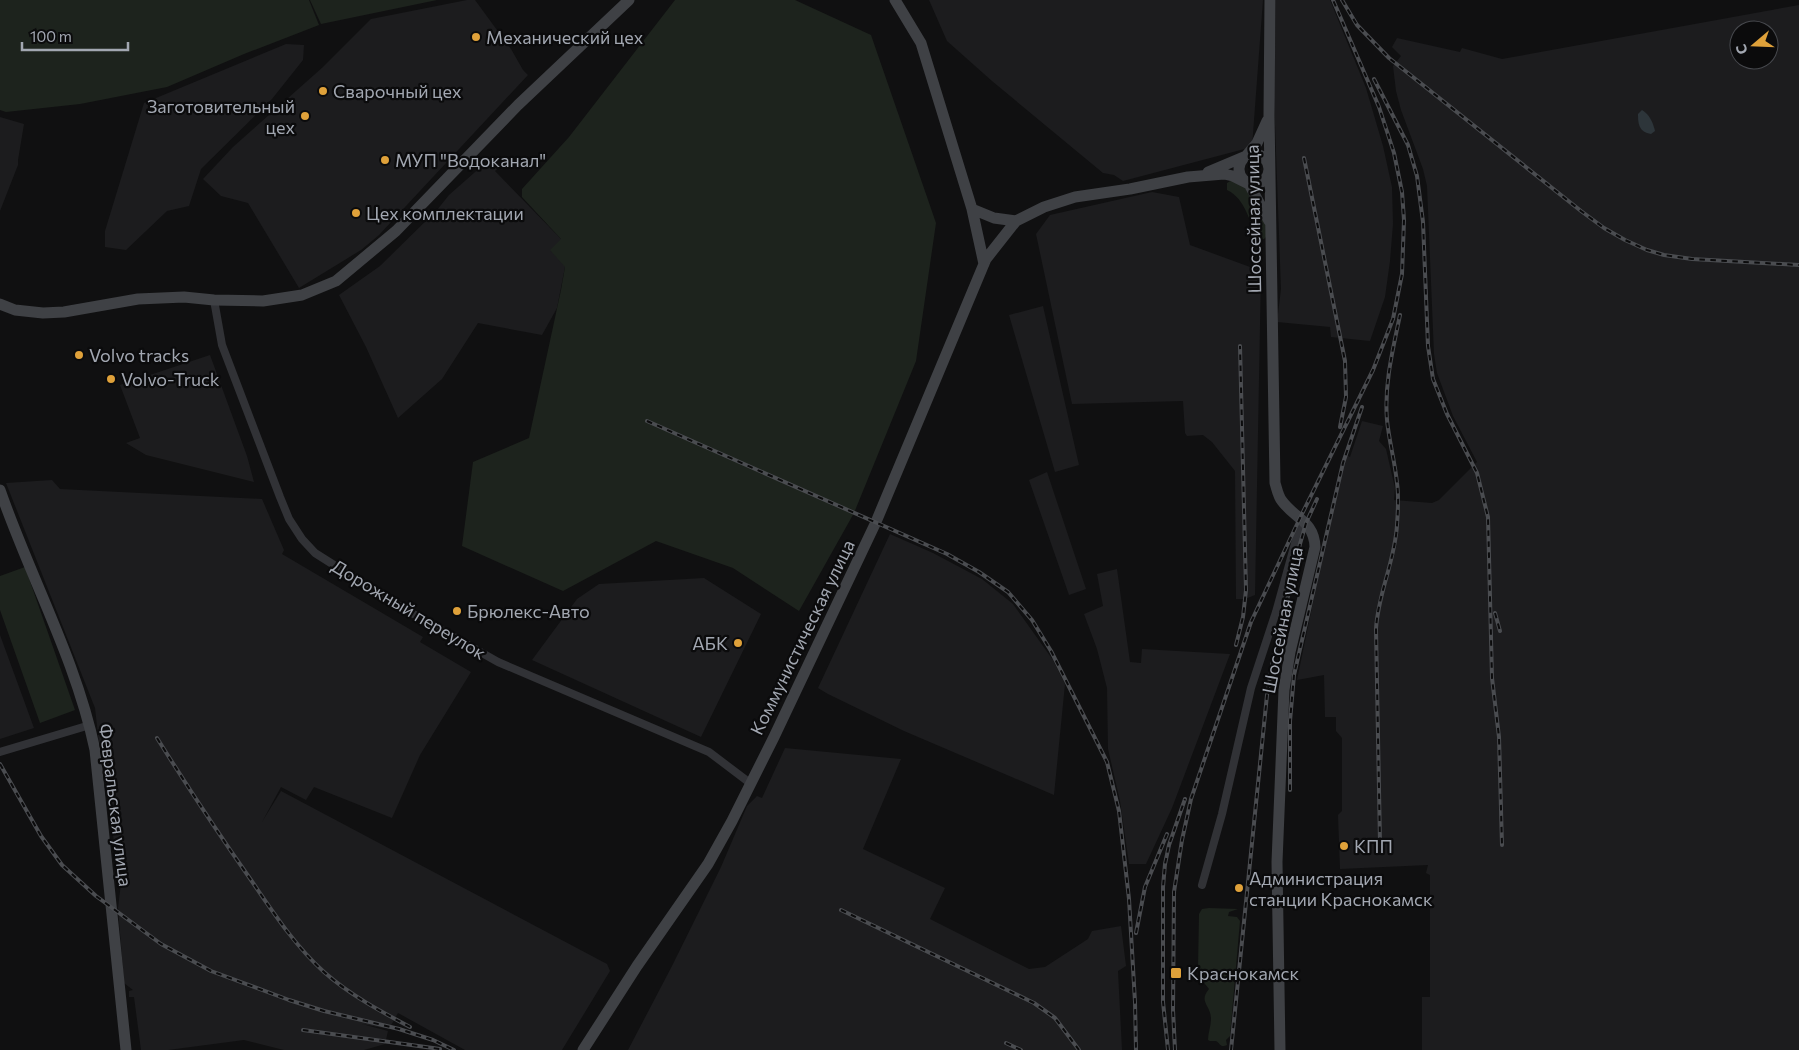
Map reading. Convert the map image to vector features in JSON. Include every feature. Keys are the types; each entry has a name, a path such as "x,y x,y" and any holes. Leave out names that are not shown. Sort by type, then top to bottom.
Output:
{"main road":[{"path":"0,304 15,310 43,313 64,312 138,299 184,297 214,300 263,300 302,295 336,281 396,231 518,105 629,0"},
{"path":"895,0 921,43 972,209 984,264"},
{"name":"Шоссейная улица","path":"1270,0 1269,115 1275,483 1283,502 1310,528 1315,539 1315,547 1290,652 1284,690 1277,862 1280,1050"},
{"path":"1269,115 1257,144 1240,163 1239,169 1240,175 1249,184 1272,227"},
{"path":"972,209 994,218 999,221 1003,228 1003,236 1000,241 993,245 981,241 978,234 978,228 983,221 994,218 1016,221 1044,207 1075,197 1130,189 1202,175 1255,153 1261,155 1266,160 1270,172 1262,182 1249,184 1233,176 1202,175"},
{"name":"Коммунистическая улица","path":"583,1050 637,966 708,864 750,783 876,522 984,264 1016,221"},
{"name":"Февральская улица","path":"0,490 73,674 90,725 95,750 126,1050"}],"street":[{"name":"Дорожный переулок","path":"214,300 222,345 280,497 289,519 315,554 394,603 498,662 709,752 750,783"},
{"path":"1202,886 1222,814 1251,688 1276,612 1300,525"},
{"path":"0,752 90,725"}],"shaded area":[{"path":"0,0 309,0 319,25 167,87 80,104 6,112 0,110"},
{"path":"310,0 437,0 321,24"},
{"path":"475,0 528,75 379,235 361,250 299,288 248,203 221,196 203,179 233,147 323,67 371,19"},
{"path":"675,0 795,0 871,35 936,223 916,361 854,513 799,611 733,568 656,541 563,591 462,546 473,462 529,438 565,267 550,250 561,239 522,197 522,189 569,137"},
{"path":"929,0 1263,0 1252,147 1123,181 1114,175 1103,173 947,41"},
{"path":"1276,0 1330,0 1366,88 1383,146 1392,187 1393,224 1385,297 1370,341 1331,337 1330,327 1277,322 1281,289 1274,97"},
{"path":"1799,5 1799,1050 1422,1050 1422,997 1430,997 1430,875 1426,873 1428,865 1340,869 1338,815 1342,811 1342,738 1336,731 1336,717 1325,717 1324,675 1297,680 1344,454 1350,457 1362,421 1383,426 1379,441 1386,449 1395,488 1394,500 1432,503 1439,500 1477,462 1453,416 1437,373 1434,354 1427,186 1396,91 1393,66 1401,56 1392,47 1397,38 1460,52 1462,48 1502,59"},
{"path":"286,44 304,45 303,60 272,99 201,169 189,206 167,211 126,250 105,247 105,231 144,103"},
{"path":"1642,110 1649,116 1653,124 1655,131 1651,134 1640,127 1638,114"},
{"path":"0,117 24,124 18,165 0,211"},
{"path":"491,158 499,167 495,171 561,239 565,267 557,308 542,335 478,323 442,379 398,418 366,347 339,295 380,266 437,210 449,195"},
{"path":"1232,180 1244,186 1266,219 1266,237 1264,239 1258,239 1243,205 1239,199 1227,190 1227,183"},
{"path":"1152,192 1179,197 1190,245 1261,271 1255,595 1245,599 1236,599 1235,471 1212,442 1203,435 1187,436 1185,433 1183,401 1072,404 1036,234 1050,215"},
{"path":"1043,306 1079,465 1055,472 1009,315"},
{"path":"210,355 247,456 254,482 146,455 126,443 140,438 120,385"},
{"path":"1047,472 1086,589 1069,595 1029,480"},
{"path":"52,480 60,489 262,499 284,550 282,554 423,637 420,642 471,672 420,755 392,818 314,787 306,800 281,787 262,822 281,791 607,964 610,971 562,1050 465,1050 398,1013 389,1029 362,1024 388,1031 385,1044 364,1050 284,1050 244,1040 168,1050 141,1050 134,997 129,997 129,991 133,990 124,983 118,908 121,883 117,873 105,754 100,752 95,708 6,483"},
{"path":"890,534 933,553 982,579 1013,604 1053,660 1065,684 1054,795 904,731 818,688"},
{"path":"25,567 75,710 40,723 0,610 0,576"},
{"path":"1117,569 1130,662 1141,663 1142,649 1230,654 1172,808 1146,864 1129,864 1120,801 1108,749 1107,688 1097,649 1084,614 1103,606 1097,574"},
{"path":"704,578 761,614 701,737 532,660 577,599 599,584"},
{"path":"0,635 34,728 0,739"},
{"path":"785,748 901,759 863,849 945,888 930,919 1029,969 1045,967 1088,939 1092,931 1121,926 1126,966 1118,971 1122,1050 628,1050 721,867 747,806 757,796 762,798"},
{"path":"1202,909 1238,909 1229,912 1228,916 1237,917 1240,921 1230,1036 1226,1040 1227,1045 1223,1046 1216,1041 1208,1040 1211,1019 1205,997 1209,989 1201,979 1198,968 1199,914"}],"railway":[{"path":"1175,1050 1173,1010 1174,892 1191,799 1251,622 1373,370 1393,319 1402,274 1404,220 1402,192 1394,153 1379,107 1333,0"},
{"path":"1342,0 1357,25 1389,58 1604,228 1647,250 1664,255 1692,259 1799,265"},
{"path":"1374,79 1408,145 1417,176 1423,222 1428,346 1433,379 1447,414 1477,473 1488,517 1492,678 1499,737 1502,845"},
{"path":"1304,158 1345,361 1346,397 1340,427"},
{"path":"1380,843 1376,629 1377,616 1396,538 1397,525 1398,488 1386,407 1390,367 1400,315"},
{"path":"1236,645 1243,617 1246,590 1240,346"},
{"path":"1290,790 1290,721 1294,675 1343,463 1362,407"},
{"path":"647,421 947,554 979,572 1008,592 1032,620 1051,651 1107,762 1119,811 1129,899 1136,1050"},
{"path":"1231,1050 1267,695 1272,665 1300,544 1306,523 1317,499"},
{"path":"1495,613 1500,631"},
{"path":"157,738 276,916 303,951 324,972 344,988 376,1009 410,1027"},
{"path":"0,764 41,836 62,865 96,896 161,944 211,971 289,1000 324,1011 399,1029 433,1040 454,1050"},
{"path":"1168,1050 1163,1002 1163,887 1169,845 1185,799"},
{"path":"1136,933 1145,887 1167,834"},
{"path":"841,910 1034,1003 1055,1018 1079,1050"},
{"path":"303,1030 440,1049"},
{"path":"1006,1043 1021,1050"}],"place":[{"name":"Механический цех","path":"476,37"},
{"name":"Сварочный цех","path":"323,91"},
{"name":"Заготовительный цех","path":"305,116"},
{"name":"МУП \"Водоканал\"","path":"385,160"},
{"name":"Цех комплектации","path":"356,213"},
{"name":"Volvo tracks","path":"79,355"},
{"name":"Volvo-Truck","path":"111,379"},
{"name":"Брюлекс-Авто","path":"457,611"},
{"name":"АБК","path":"738,643"},
{"name":"КПП","path":"1344,846"},
{"name":"Администрация станции Краснокамск","path":"1239,888"},
{"name":"Краснокамск","path":"1176,973"}]}
